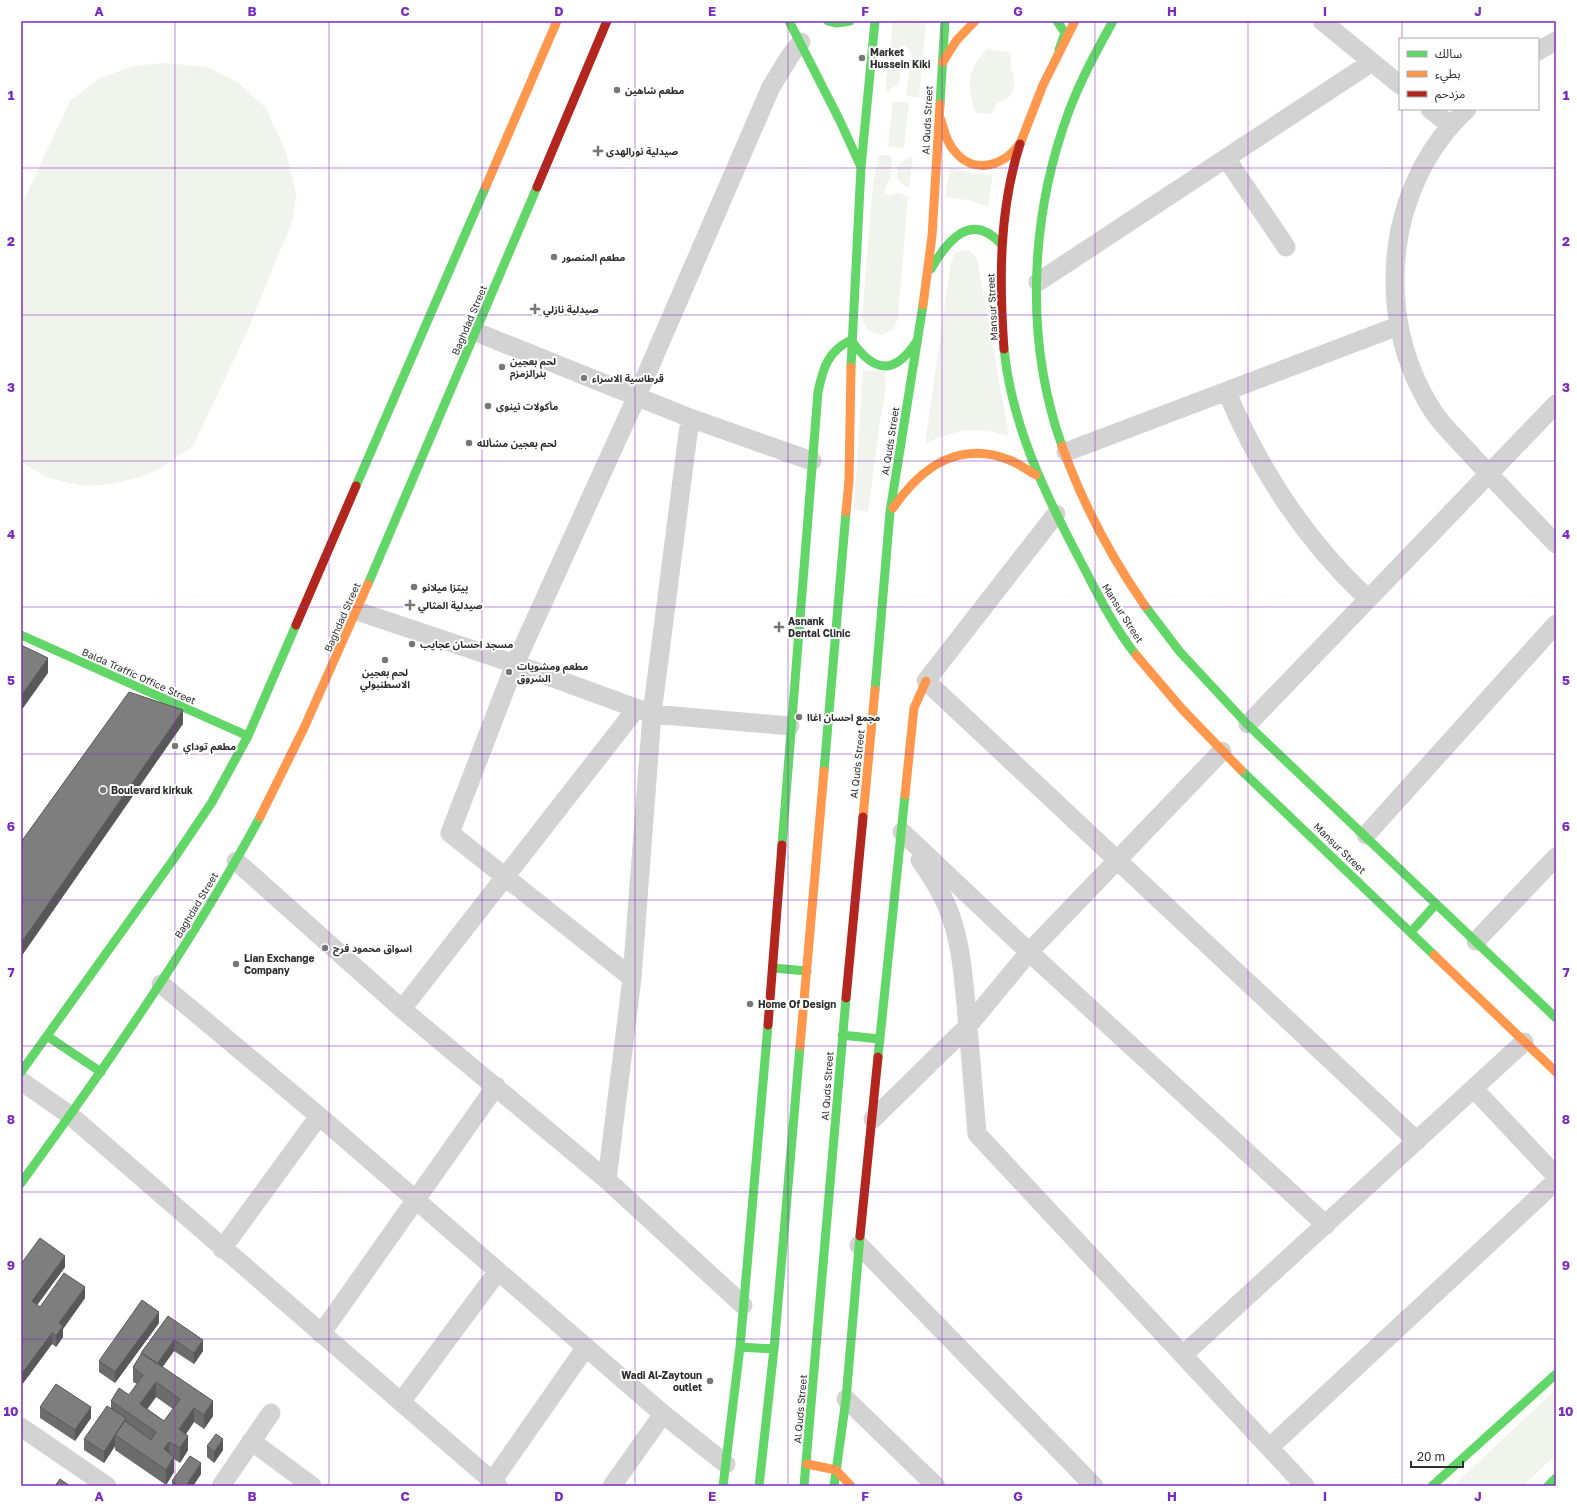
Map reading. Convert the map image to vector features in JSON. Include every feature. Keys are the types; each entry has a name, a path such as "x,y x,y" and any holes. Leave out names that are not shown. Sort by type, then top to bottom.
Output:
{"main road":[{"path":"21,1072 173,860 212,802 248,736 557,21"},
{"name":"Baghdad Street","path":"21,1183 101,1072 161,984 236,861 300,738 357,611 607,21"},
{"path":"789,21 801,42 861,167"},
{"path":"828,21 837,23 850,21"},
{"path":"759,1486 774,1349 849,480 851,340 861,167 875,21"},
{"name":"Al Quds Street","path":"804,1486 842,1035 881,626 890,512 928,275 932,236 945,21"},
{"path":"942,64 956,41 976,21"},
{"path":"1057,21 1065,33 1059,50"},
{"name":"Mansur Street","path":"1075,21 1059,50 1029,116 1006,200 1002,245 1002,296 1007,370 1021,432 1036,475 1122,635 1177,703 1222,751 1556,1072"},
{"path":"1113,21 1080,86 1062,133 1050,175 1040,228 1038,321 1043,366 1051,408 1082,492 1102,534 1160,626 1195,670 1248,724 1556,1018"},
{"path":"939,112 946,138 953,150 962,158 974,164 986,166 998,164 1009,157 1018,148 1022,140"},
{"path":"928,275 943,248 951,239 966,230 980,230 990,233 997,238 1002,245"},
{"path":"851,340 859,353 869,362 880,367 890,366 902,360 917,341"},
{"path":"723,1486 740,1347 773,968 790,726 812,461 823,368 834,351 851,340"},
{"path":"890,512 904,490 915,478 929,466 944,458 960,454 977,453 1012,461 1036,475"},
{"name":"Balda Traffic Office Street","path":"21,635 248,736"},
{"path":"834,1486 846,1399 859,1245 873,1120 879,1039 914,708 926,681"},
{"path":"1411,932 1436,904"},
{"path":"773,968 806,971"},
{"path":"842,1035 879,1039"},
{"path":"47,1036 101,1072"},
{"path":"740,1347 774,1349"},
{"path":"1432,1486 1556,1374"},
{"path":"807,1464 836,1470 851,1486"},
{"path":"1548,1486 1556,1478"}],"street":[{"path":"1325,22 1399,84"},
{"path":"1539,50 1556,41"},
{"path":"632,978 450,833 515,664 637,396 771,87 790,56 801,42"},
{"path":"1038,282 1372,62"},
{"path":"1431,110 1450,125"},
{"path":"1466,110 1450,125 1430,151 1407,198 1403,214 1397,260 1398,326 1408,364 1434,412 1488,474 1556,544"},
{"path":"1226,158 1286,247"},
{"path":"1066,452 1398,326"},
{"path":"476,332 690,418 812,461"},
{"path":"1226,392 1252,450 1285,504 1323,554 1368,599"},
{"path":"1248,724 1556,404"},
{"path":"607,1180 632,978 644,712 690,418"},
{"path":"1056,514 926,681 1118,859 1417,1141"},
{"path":"357,611 515,664 644,712 790,726"},
{"path":"1366,835 1556,624"},
{"path":"402,1009 505,876 644,712"},
{"path":"873,1120 968,1026 1029,952 1222,751"},
{"path":"902,832 1029,952 1326,1225"},
{"path":"902,832 936,883 950,914 958,947 968,1026 977,1134 1306,1486"},
{"path":"1476,941 1556,857"},
{"path":"236,861 402,1009 607,1180 743,1305"},
{"path":"161,984 319,1116 663,1414 726,1464"},
{"path":"1183,1355 1474,1090 1524,1042"},
{"path":"21,1081 70,1116 401,1402 493,1484 586,1347"},
{"path":"321,1334 417,1201 496,1086"},
{"path":"1474,1090 1556,1176"},
{"path":"222,1248 319,1116"},
{"path":"1270,1447 1556,1182"},
{"path":"859,1245 1094,1486"},
{"path":"401,1402 498,1271"},
{"path":"846,1399 936,1486"},
{"path":"221,1486 271,1413"},
{"path":"612,1486 663,1414"},
{"path":"21,1427 107,1486"},
{"path":"251,1441 312,1486"}],"shaded area":[{"path":"893,21 926,21 919,98 906,95 910,66 913,65 911,51 904,45 902,50 897,52 890,51"},
{"path":"987,49 1008,52 1011,55 1011,66 1014,79 1012,94 997,103 991,114 976,113 970,87 970,79 975,64"},
{"path":"891,60 895,61 896,66 901,71 898,85 890,89 889,93 886,92 886,77"},
{"path":"164,63 207,67 237,82 266,108 286,152 296,194 293,219 248,330 193,446 160,469 141,477 112,484 83,486 48,478 21,462 21,206 70,101 100,78 133,66"},
{"path":"893,101 909,103 904,148 888,146"},
{"path":"879,155 891,155 891,172 885,193 890,196 898,193 908,196 898,319 894,328 882,335 868,330 862,317 873,184"},
{"path":"909,157 913,157 909,187 903,185 897,179 898,165"},
{"path":"950,167 972,173 993,175 988,206 968,200 945,197"},
{"path":"969,250 977,258 1009,436 976,430 956,432 925,444 951,262 955,253"},
{"path":"863,370 886,371 884,402 880,421 868,512 854,509"},
{"path":"1556,1389 1556,1455 1523,1486 1453,1486"}],"building":[{"path":"21,645 48,658 21,696"},
{"name":"Boulevard kirkuk","path":"129,692 183,710 21,943 21,842"},
{"path":"40,1238 65,1256 32,1301 40,1307 64,1273 85,1287 59,1323 63,1326 56,1336 52,1333 21,1375 21,1264"},
{"path":"142,1300 159,1312 115,1372 99,1361"},
{"path":"168,1316 203,1340 194,1353 174,1340 157,1364 141,1353"},
{"path":"142,1353 213,1401 204,1415 194,1408 179,1429 188,1436 180,1448 169,1442 164,1449 174,1457 166,1470 115,1435 125,1421 151,1440 156,1432 111,1401 119,1388 129,1395 143,1375 133,1367","holes":["156,1382 180,1399 164,1421 140,1404"]},
{"path":"56,1384 91,1407 75,1430 40,1407"},
{"path":"107,1406 126,1418 104,1452 84,1439"},
{"path":"216,1434 223,1439 214,1452 207,1446"},
{"path":"190,1456 201,1463 186,1486 179,1486 172,1481"},
{"path":"60,1479 70,1486 55,1486"}],"traffic: fast":[{"path":"789,21 840,121 861,167"},
{"path":"828,21 837,23 850,21"},
{"path":"851,367 861,167 875,21"},
{"path":"940,104 945,21"},
{"path":"1057,21 1065,33 1059,50"},
{"path":"1062,446 1050,405 1042,363 1037,321 1037,278 1040,235 1046,193 1056,151 1069,111 1084,76 1113,21"},
{"path":"356,486 486,186"},
{"path":"368,584 537,187"},
{"path":"931,269 945,248 953,239 962,233 971,230 981,230 991,235 1002,245"},
{"path":"875,690 890,512 923,305"},
{"path":"782,845 818,392 822,375 828,361 837,349 851,340"},
{"path":"851,340 859,351 868,359 876,364 884,366 892,365 900,360 909,352 917,341"},
{"path":"1004,349 1014,406 1032,460 1056,513 1100,599 1113,622 1136,655"},
{"path":"824,771 846,512"},
{"path":"1145,606 1180,652 1247,724 1556,1018"},
{"path":"21,1072 173,860 212,802 248,736 296,625"},
{"path":"21,635 248,736"},
{"path":"1241,770 1434,955"},
{"path":"878,1057 905,795"},
{"path":"21,1183 85,1094 146,1004 205,912 260,817"},
{"path":"1411,932 1436,904"},
{"path":"773,968 807,971"},
{"path":"804,1486 846,998"},
{"path":"723,1486 740,1347 768,1025"},
{"path":"842,1035 879,1039"},
{"path":"47,1036 101,1072"},
{"path":"759,1486 774,1349 800,1046"},
{"path":"834,1486 846,1399 860,1236"},
{"path":"740,1347 774,1349"},
{"path":"1432,1486 1556,1374"},
{"path":"1548,1486 1556,1478"}],"traffic: slow":[{"path":"486,186 557,21"},
{"path":"943,62 956,41 975,21"},
{"path":"1020,144 1043,85 1075,21"},
{"path":"923,305 932,236 940,104"},
{"path":"941,120 951,146 961,158 970,163 989,165 998,162 1015,149 1022,140"},
{"path":"846,512 849,480 851,367"},
{"path":"1062,446 1098,529 1120,568 1145,606"},
{"path":"893,508 904,493 930,469 944,460 959,455 976,453 993,455 1012,461 1036,475"},
{"path":"260,817 304,728 368,584"},
{"path":"1136,655 1182,709 1241,770"},
{"path":"905,795 914,708 926,681"},
{"path":"863,817 875,690"},
{"path":"800,1046 824,771"},
{"path":"1434,955 1556,1072"},
{"path":"807,1464 836,1470 851,1486"}],"traffic: jam":[{"path":"537,187 607,21"},
{"path":"1004,349 1001,297 1002,245 1008,194 1020,144"},
{"path":"296,625 356,486"},
{"path":"846,998 863,817"},
{"path":"768,1025 782,845"},
{"path":"860,1236 878,1057"}],"place":[{"name":"Market Hussein Kiki","path":"862,58"},
{"name":"مطعم شاهين","path":"617,90"},
{"name":"صيدلية نورالهدى","path":"598,151"},
{"name":"مطعم المنصور","path":"554,257"},
{"name":"صيدلية نازلي","path":"535,309"},
{"name":"لحم بعجين بئرالزمزم","path":"502,367"},
{"name":"قرطاسية الاسراء","path":"584,378"},
{"name":"مأكولات نينوى","path":"488,406"},
{"name":"لحم بعجين مشألله","path":"469,443"},
{"name":"پيتزا ميلانو","path":"414,587"},
{"name":"صيدلية المثالي","path":"410,605"},
{"name":"Asnank Dental Clinic","path":"779,627"},
{"name":"مسجد احسان عجايب","path":"412,644"},
{"name":"لحم بعجين الاسطنبولي","path":"385,660"},
{"name":"مطعم ومشويات الشروق","path":"509,672"},
{"name":"مجمع احسان اغاا","path":"799,717"},
{"name":"مطعم توداي","path":"175,746"},
{"name":"Boulevard kirkuk","path":"103,790"},
{"name":"اسواق محمود فرج","path":"325,948"},
{"name":"Lian Exchange Company","path":"236,964"},
{"name":"Home Of Design","path":"750,1004"},
{"name":"Wadi Al-Zaytoun outlet","path":"710,1381"}]}
